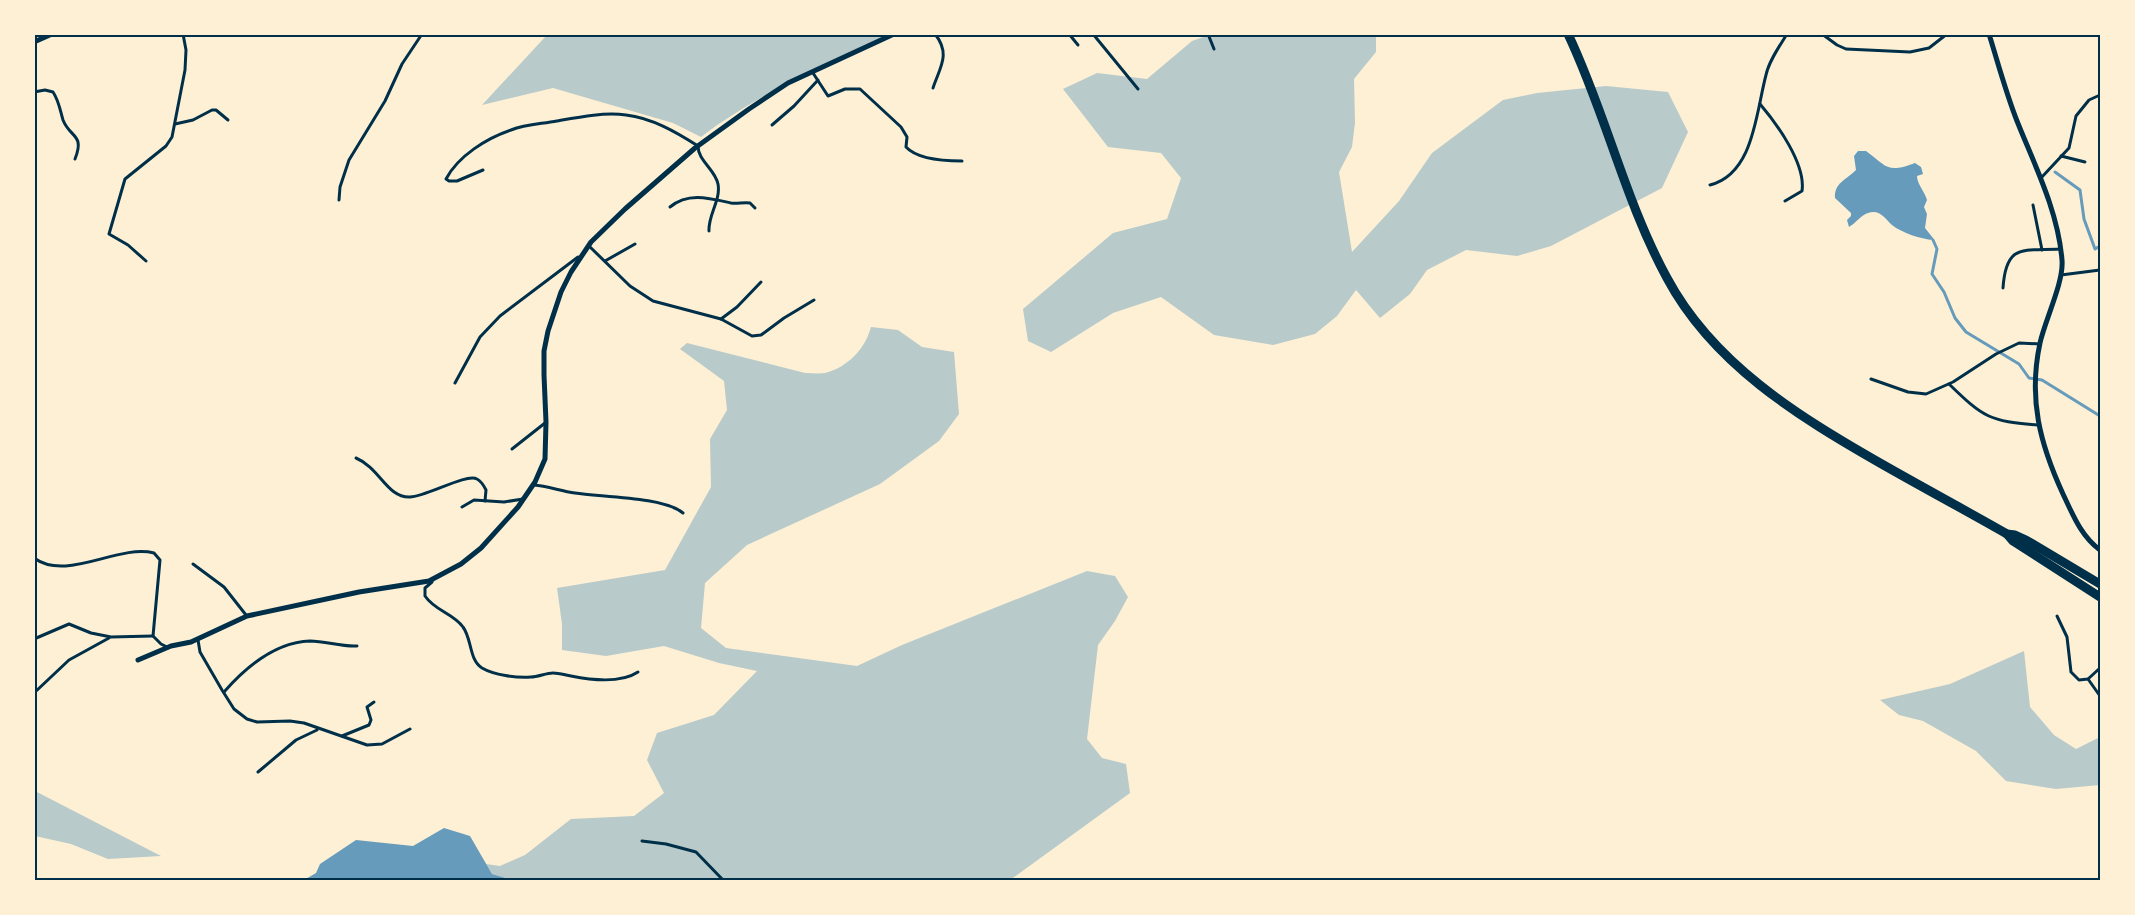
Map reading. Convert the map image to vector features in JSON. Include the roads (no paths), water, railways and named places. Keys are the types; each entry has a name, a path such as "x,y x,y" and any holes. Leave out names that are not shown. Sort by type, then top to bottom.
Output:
{"main road":[{"path":"1568,34 1654,252 1675,292 1702,328 1744,372 1793,411 1827,433 2007,534 2013,541 2100,597"},
{"path":"2007,534 2015,535 2100,584"}],"street":[{"path":"34,42 52,34"},
{"path":"138,660 168,647 198,639 247,616 359,592 418,584 461,564 481,548 505,524 523,499 544,459 546,422 544,351 548,331 561,292 571,272 589,246 625,209 698,146 779,89 894,34"},
{"path":"1989,34 2016,119 2041,178 2055,225 2062,261 2061,275 2040,344 2036,380 2038,425 2048,459 2074,519 2084,535 2100,550"}],"lane":[{"path":"146,261 128,245 110,234 126,179 166,146 172,136 185,70 186,50 183,34"},
{"path":"339,200 340,187 349,160 385,101 402,64 422,34"},
{"path":"933,88 944,54 943,46 935,34"},
{"path":"1069,34 1078,45"},
{"path":"1093,34 1138,89"},
{"path":"1208,34 1214,50"},
{"path":"1710,185 1726,180 1744,158 1768,69 1787,34"},
{"path":"1822,34 1846,49 1910,52 1929,48 1947,34"},
{"path":"813,73 828,96 845,89 860,89 901,127 907,137 906,147 910,152 934,159 962,161"},
{"path":"772,125 794,106 818,80"},
{"path":"34,92 45,90 52,92 57,99 64,123 79,143 75,159"},
{"path":"2041,178 2069,147 2076,116 2089,100 2100,95"},
{"path":"1760,104 1780,127 1802,179 1802,191 1785,201"},
{"path":"175,124 193,120 212,110 228,120"},
{"path":"483,170 457,181 446,179 450,171 471,152 502,134 523,126 575,117 625,114 647,120 698,146 700,155 718,183 709,231"},
{"path":"2061,156 2085,162"},
{"path":"669,207 686,198 717,198 733,203 750,203 755,208"},
{"path":"2033,205 2042,250"},
{"path":"605,261 635,244"},
{"path":"589,246 630,286 653,302 721,319 744,333 757,336 814,300"},
{"path":"2003,288 2004,270 2011,256 2019,252 2060,249"},
{"path":"455,383 480,337 500,316 582,255"},
{"path":"2061,275 2100,270"},
{"path":"721,319 737,307 761,282"},
{"path":"1871,379 1921,394 1932,393 1996,354 2019,343 2040,344"},
{"path":"1949,384 1976,410 1992,419 2038,425"},
{"path":"512,449 546,422"},
{"path":"356,458 370,465 397,495 412,497 474,478 478,479 486,490 485,501"},
{"path":"532,485 591,496 648,502 683,513"},
{"path":"462,507 474,500 504,502 523,499"},
{"path":"34,558 47,565 69,565 120,554 154,552 159,560 153,636"},
{"path":"193,564 224,587 243,614 247,616"},
{"path":"435,578 425,588 425,596 438,611 457,620 465,629 474,660 484,669 511,676 533,677 554,673 604,679 632,676 638,672"},
{"path":"2057,616 2067,637 2071,672 2079,680 2088,678 2100,668"},
{"path":"34,639 69,624 91,633 111,637 153,636 168,647"},
{"path":"34,693 69,660 111,637"},
{"path":"198,639 200,652 234,709 252,721 303,723 362,744 373,745 388,741 410,729"},
{"path":"224,692 236,677 258,660 296,643 357,646"},
{"path":"2088,678 2100,696"},
{"path":"342,736 369,725 371,720 367,707 374,702"},
{"path":"258,772 296,740 319,729"},
{"path":"642,841 666,844 696,852 723,880"}],"water":[{"path":"1858,151 1866,151 1888,167 1898,168 1915,163 1921,167 1923,174 1917,176 1927,200 1924,207 1927,214 1925,228 1933,240 1901,231 1876,212 1865,214 1849,227 1847,220 1851,213 1835,198 1835,193 1841,182 1856,170 1854,156"},
{"path":"444,828 470,836 492,874 513,880 304,880 316,873 320,864 356,840 413,846"}],"waterway":[{"path":"2055,172 2080,190 2084,219 2095,249 2100,246"},
{"path":"1933,240 1937,249 1932,274 1944,292 1955,318 1966,332 2019,364 2029,378 2042,380 2100,416"}]}
